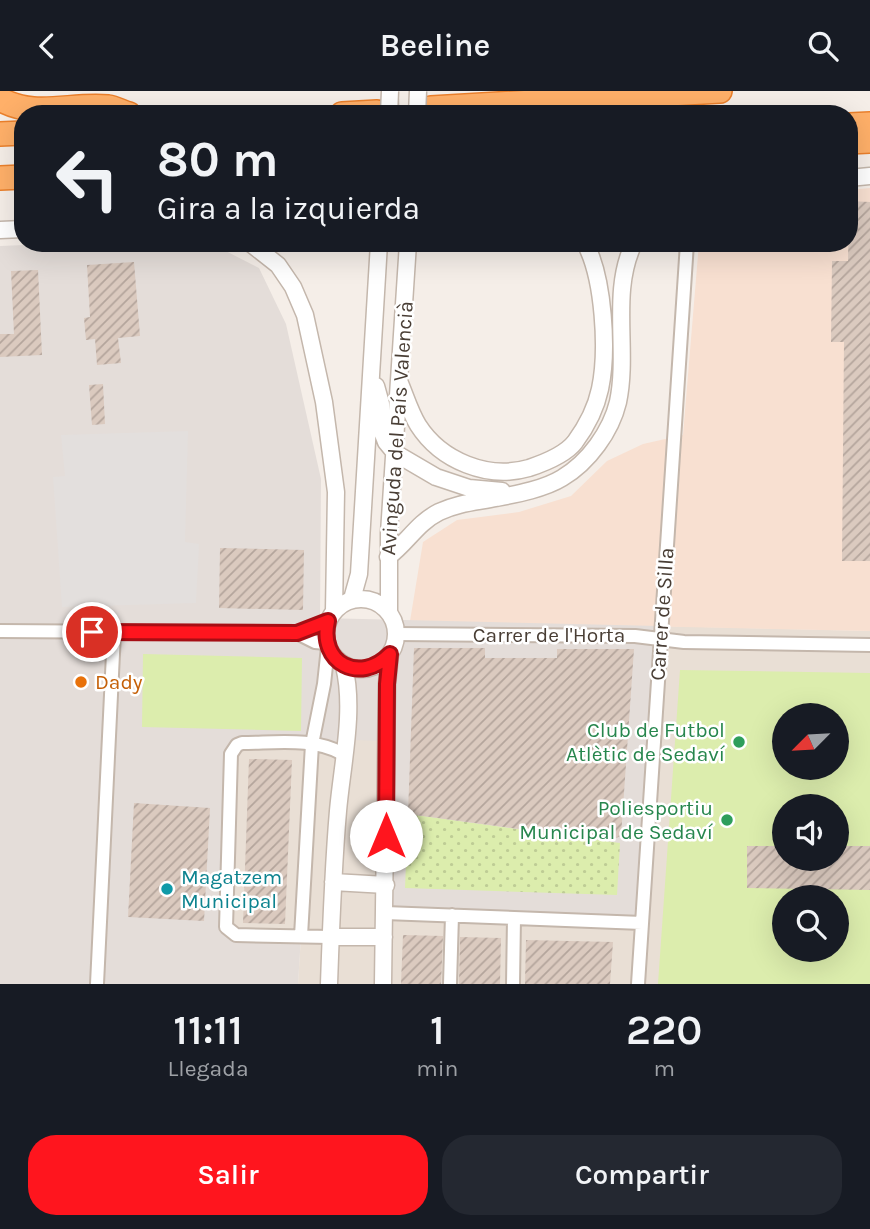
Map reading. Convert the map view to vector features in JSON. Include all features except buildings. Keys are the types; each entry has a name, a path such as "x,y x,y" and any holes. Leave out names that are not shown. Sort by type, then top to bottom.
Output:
{"highway":[{"path":"422,104 720,91"}],"street":[{"path":"261,252 278,265 293,287 305,315 324,402 336,492 331,616 325,632 327,645 324,684 312,744 301,936"},
{"name":"Avinguda del País Valencià","path":"352,600 359,574 378,252"},
{"name":"Avinguda del País Valencià","path":"388,613 388,557 407,252"},
{"path":"399,381 419,426 440,449 464,464 489,472 519,471 547,462 573,445 590,416 600,389 604,339 601,297 590,252"},
{"path":"388,557 402,547 420,524 437,513 461,503 497,498 536,488 562,478 583,461 611,423 618,403 624,271 631,252"},
{"name":"Carrer de Silla","path":"638,984 686,252"},
{"path":"372,373 381,404 381,429 386,442 395,453 436,477 469,488 512,493"},
{"path":"0,631 297,633 331,616 352,600 372,601 388,613 396,634 390,654 387,684 383,984"},
{"path":"97,984 114,633"},
{"path":"297,633 327,645 334,658 344,666 357,669 370,668 381,663 390,654"},
{"name":"Carrer de l'Horta","path":"396,634 635,636 684,642 870,645"},
{"path":"328,984 348,691 344,666"},
{"path":"343,754 325,745 237,745 231,754 226,927 236,935 384,937"},
{"path":"333,882 386,885"},
{"path":"385,913 642,923"},
{"path":"450,984 452,915"},
{"path":"513,984 514,918"}],"shaded area":[{"path":"870,188 870,631 410,621 423,542 457,520 519,512 571,496 607,461 643,444 683,435 698,252 858,252 858,189"},
{"path":"14,245 14,252 228,252 259,268 286,324 321,479 320,618 659,626 642,923 385,913 387,741 237,745 229,932 301,936 298,984 0,984 0,246"},
{"path":"188,431 185,542 199,544 196,603 62,607 53,477 65,476 61,435"},
{"path":"659,626 870,631 870,984 298,984 301,936 236,935 225,921 233,749 350,740 387,740"}],"green space":[{"path":"143,654 302,658 301,731 142,727"},
{"name":"Poliesportiu Municipal de Sedaví","path":"680,670 870,673 870,984 658,984"},
{"path":"408,814 620,843 617,895 405,888"}],"place":[{"name":"Dady","path":"81,682"},
{"name":"Club de Futbol Atlètic de Sedaví","path":"739,742"},
{"name":"Poliesportiu Municipal de Sedaví","path":"727,820"},
{"name":"Magatzem Municipal","path":"167,889"}],"route":[{"path":"92,632 297,633 328,621 326,643 334,658 344,666 370,668 381,663 390,654 387,684 386,836"}]}
